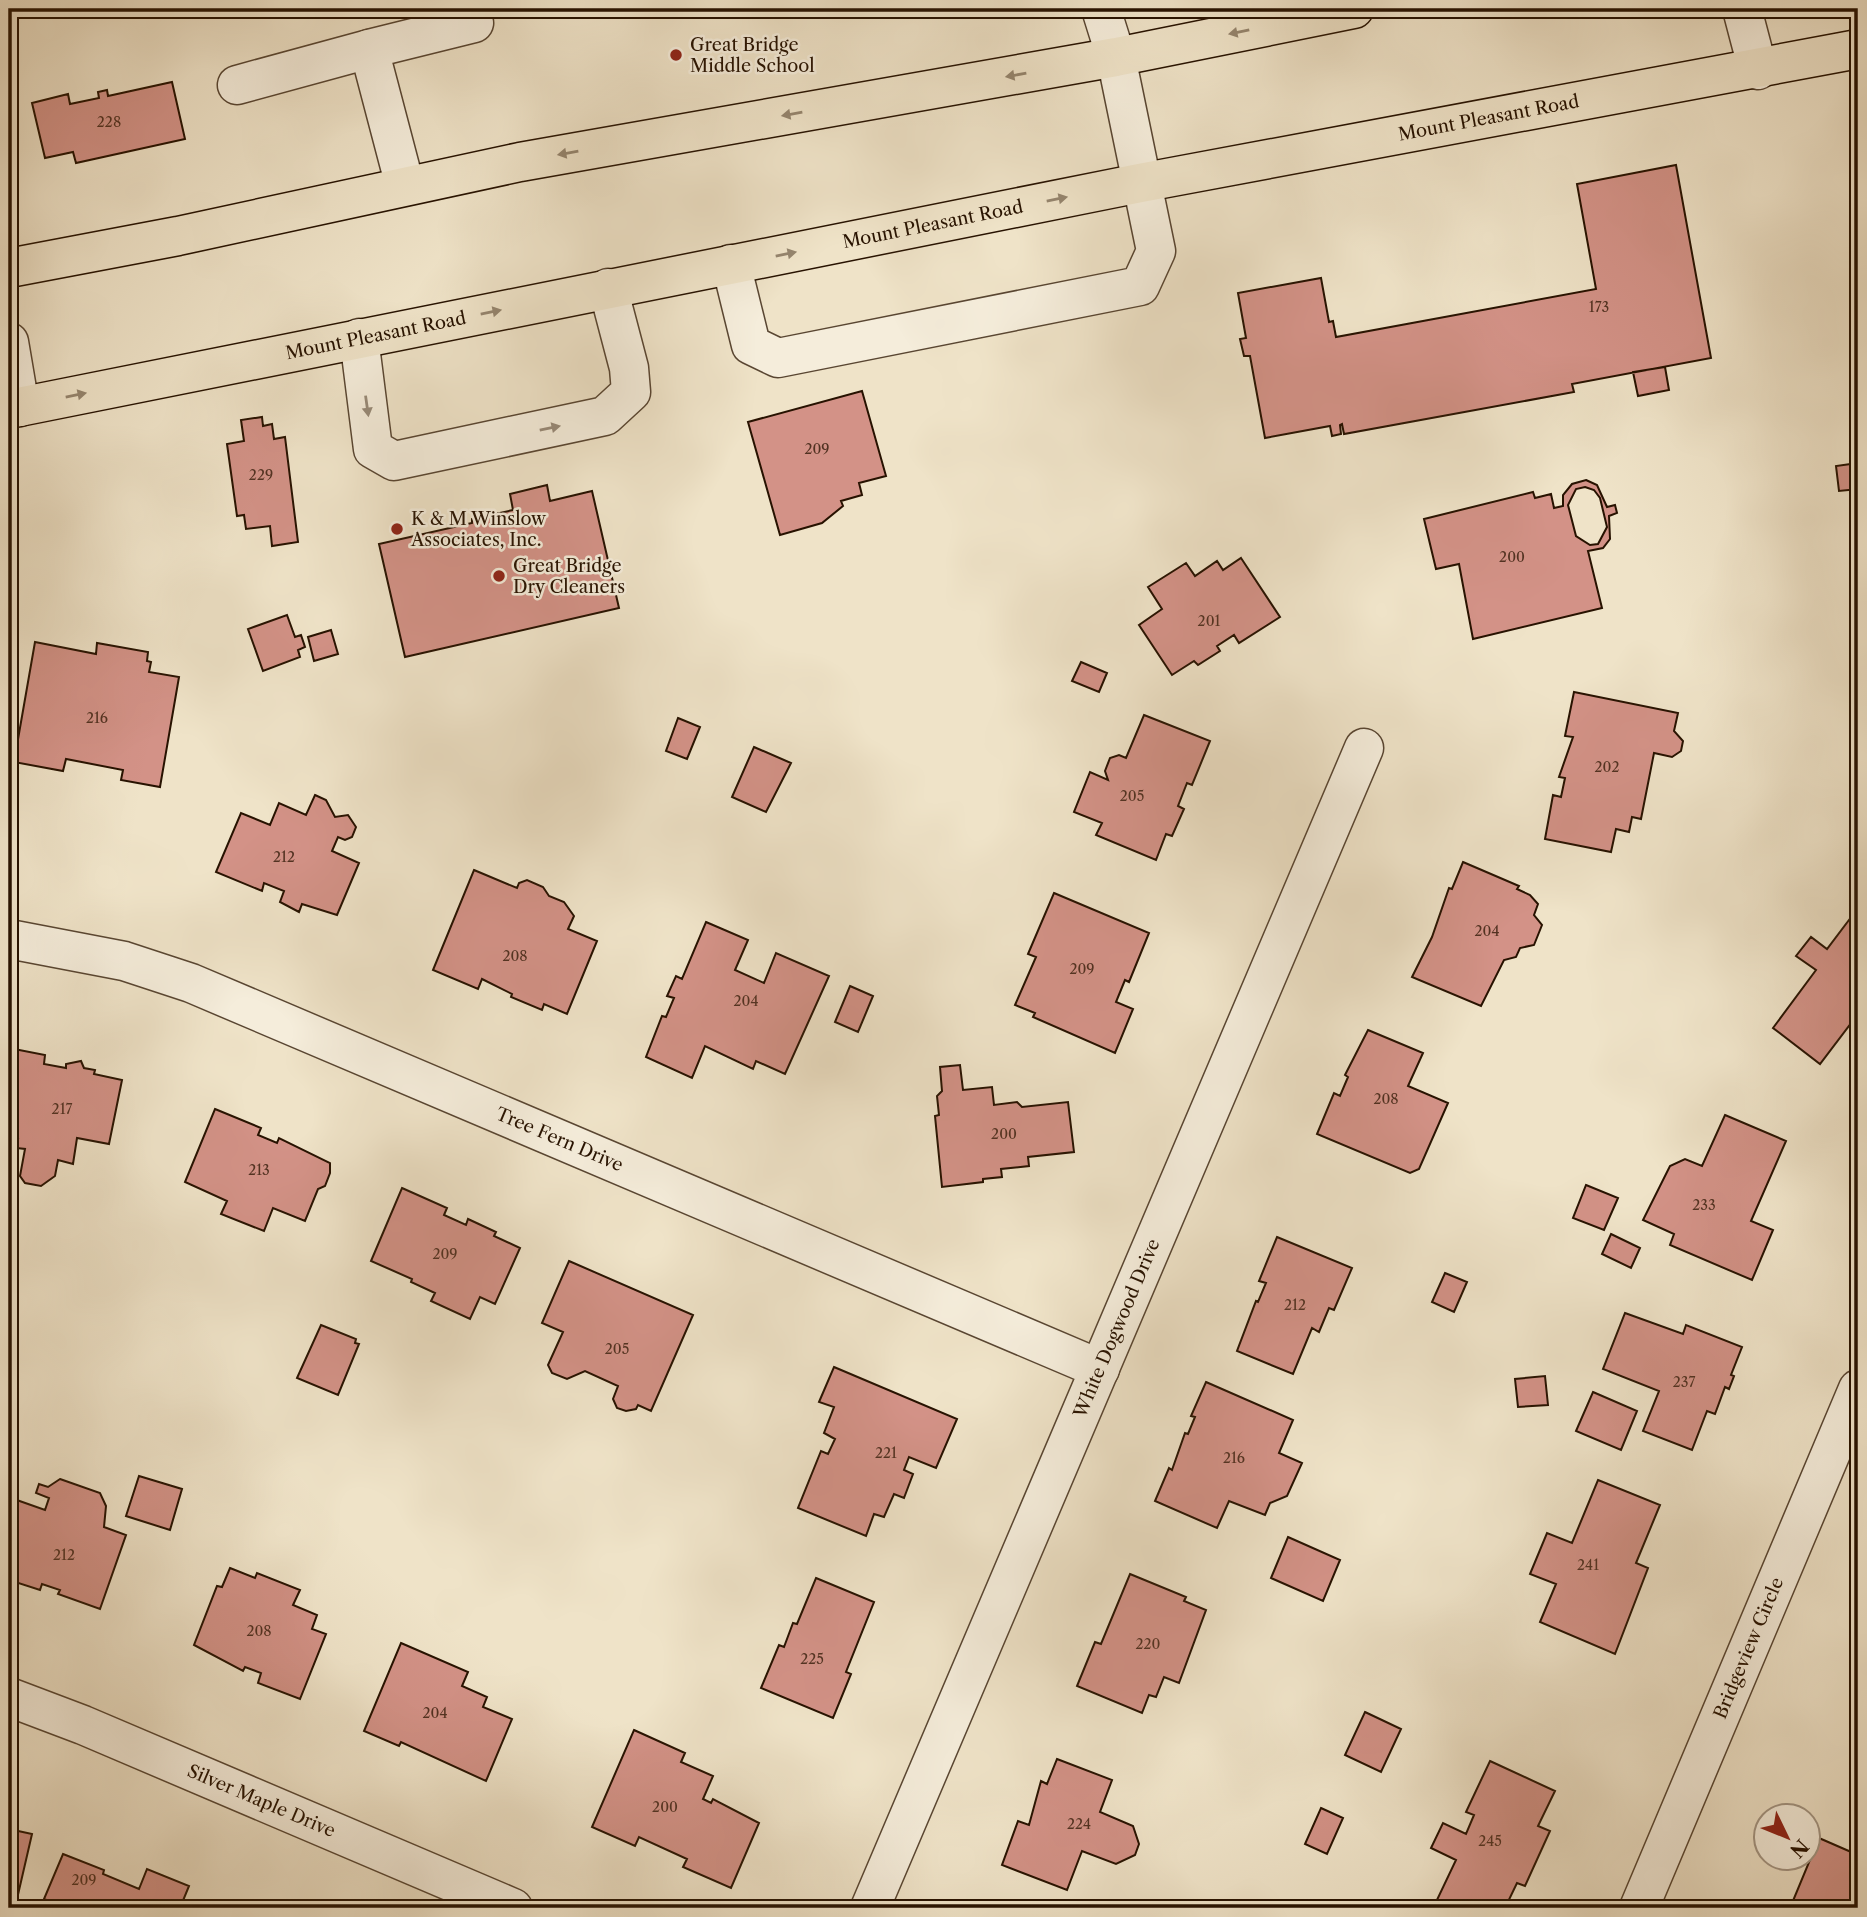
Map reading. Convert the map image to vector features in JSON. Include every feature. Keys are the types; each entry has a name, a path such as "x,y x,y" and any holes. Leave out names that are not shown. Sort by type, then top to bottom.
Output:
{"main road":[{"path":"9,268 178,236 520,162 1116,57 1354,9"},
{"name":"Mount Pleasant Road","path":"15,408 1140,183 1758,70 1858,49"}],"street":[{"path":"731,264 751,345 778,358 1140,286 1156,250 1116,57 1101,9"},
{"path":"1742,9 1758,70"},
{"path":"237,85 474,23"},
{"path":"369,49 405,187"},
{"path":"359,338 373,449 394,461 605,416 631,392 629,368 608,288"},
{"path":"9,342 15,408"},
{"name":"White Dogwood Drive","path":"870,1908 1364,748"},
{"name":"Tree Fern Drive","path":"9,939 124,961 191,983 1100,1369"},
{"name":"Bridgeview Circle","path":"1639,1908 1858,1389"},
{"name":"Silver Maple Drive","path":"9,1697 83,1725 513,1908"}],"building":[{"path":"172,82 185,139 76,163 73,152 45,158 32,103 68,94 70,104 99,98 98,92 107,90 108,96"},
{"path":"1676,165 1711,358 1572,384 1574,392 1344,434 1342,424 1341,434 1332,436 1330,426 1265,438 1250,356 1244,356 1240,339 1246,338 1238,293 1321,278 1329,322 1333,321 1336,337 1596,289 1577,184"},
{"path":"1665,367 1669,390 1638,396 1633,372"},
{"path":"862,391 886,476 859,483 862,495 841,501 843,506 822,523 780,535 748,422"},
{"path":"262,417 263,426 272,424 274,439 285,437 298,542 272,546 270,526 246,529 244,515 237,516 227,444 244,441 241,420"},
{"path":"1858,463 1858,489 1839,491 1836,466"},
{"path":"1586,480 1597,485 1607,507 1615,505 1617,513 1609,516 1610,539 1603,548 1588,551 1602,608 1473,639 1459,564 1436,569 1424,519 1533,492 1535,498 1551,494 1554,508 1563,506 1563,495 1572,484","holes":["1585,487 1594,490 1600,498 1607,527 1598,544 1590,545 1576,536 1568,505 1576,489"]},
{"name":"Great Bridge Dry Cleaners","path":"547,485 550,501 592,491 619,608 405,657 379,544 472,523 472,519 513,510 510,494"},
{"path":"1241,558 1280,617 1239,643 1234,635 1217,646 1220,651 1198,665 1194,661 1172,675 1139,625 1162,609 1148,587 1186,563 1195,576 1217,561 1223,570"},
{"path":"287,615 295,637 301,635 305,647 298,650 300,657 263,671 248,629"},
{"path":"331,630 338,654 314,661 308,637"},
{"path":"35,642 96,654 97,643 148,652 147,661 151,662 149,672 179,677 160,787 121,780 123,770 66,759 63,771 14,762"},
{"path":"1081,662 1107,673 1099,692 1072,681"},
{"path":"1574,692 1678,713 1674,731 1683,741 1681,751 1672,757 1654,753 1641,819 1632,817 1629,832 1616,829 1611,852 1545,839 1553,795 1561,797 1565,778 1559,777 1573,737 1565,736"},
{"path":"1144,715 1210,741 1192,785 1187,783 1178,806 1184,809 1172,836 1166,834 1156,860 1096,835 1102,823 1074,812 1090,772 1108,780 1105,771 1110,758 1119,755 1126,758"},
{"path":"678,718 700,727 687,759 666,751"},
{"path":"754,747 791,763 766,812 732,797"},
{"path":"315,795 326,800 335,817 348,815 356,827 352,837 345,840 338,837 332,851 359,863 337,915 302,904 299,912 280,902 284,891 264,883 262,891 216,872 241,813 270,825 279,803 306,815"},
{"path":"1463,862 1519,886 1517,889 1530,895 1538,904 1534,915 1542,925 1534,945 1520,948 1516,957 1504,960 1481,1006 1412,977 1432,937 1449,888 1452,889"},
{"path":"474,870 517,888 519,883 527,880 543,887 549,896 564,902 574,916 568,929 597,941 567,1014 544,1004 542,1010 511,997 512,994 482,979 478,989 433,970"},
{"path":"1054,893 1149,933 1129,982 1125,980 1116,1002 1133,1009 1115,1053 1033,1017 1035,1013 1015,1005 1036,957 1028,954"},
{"path":"1855,912 1858,914 1858,1014 1820,1064 1773,1028 1816,970 1796,956 1811,937 1827,949"},
{"path":"706,922 748,940 735,970 764,983 776,953 829,976 785,1074 756,1061 753,1069 705,1046 692,1078 646,1057 662,1016 666,1017 674,998 667,996 676,976 682,979"},
{"path":"850,986 873,996 858,1032 835,1022"},
{"path":"1368,1030 1423,1053 1408,1086 1448,1103 1419,1169 1410,1173 1317,1134 1334,1093 1340,1096 1348,1077 1345,1075"},
{"path":"9,1048 45,1055 44,1064 66,1068 66,1064 81,1061 84,1068 95,1070 94,1074 122,1080 109,1144 77,1138 73,1164 58,1160 55,1176 41,1186 25,1183 20,1176 25,1149 16,1148 18,1139 9,1137"},
{"path":"960,1065 963,1090 992,1087 994,1105 1017,1102 1022,1107 1068,1102 1074,1152 1028,1157 1029,1166 1001,1169 1002,1177 942,1187 935,1116 939,1115 937,1096 942,1091 940,1067"},
{"path":"215,1109 261,1128 258,1135 277,1143 279,1138 330,1163 330,1173 325,1186 318,1189 305,1221 273,1208 264,1231 221,1214 227,1201 185,1182"},
{"path":"1725,1115 1786,1141 1751,1221 1773,1230 1752,1280 1670,1245 1674,1234 1643,1220 1670,1166 1685,1159 1702,1166"},
{"path":"1586,1185 1618,1198 1604,1230 1573,1218"},
{"path":"402,1188 447,1208 444,1215 466,1225 468,1219 496,1232 494,1236 520,1248 495,1304 480,1297 470,1319 431,1301 435,1293 411,1282 412,1279 371,1261"},
{"path":"1611,1234 1640,1248 1631,1268 1602,1254"},
{"path":"1277,1237 1352,1268 1334,1310 1329,1308 1319,1332 1312,1328 1293,1374 1237,1351 1256,1301 1258,1302 1266,1283 1259,1281"},
{"path":"569,1261 693,1315 651,1411 638,1405 636,1409 626,1411 617,1408 613,1399 618,1386 585,1371 567,1379 552,1373 548,1365 563,1332 542,1323"},
{"path":"1445,1273 1467,1282 1454,1312 1432,1302"},
{"path":"1625,1313 1683,1334 1686,1325 1742,1347 1731,1375 1734,1376 1729,1389 1725,1387 1715,1414 1707,1411 1692,1450 1643,1431 1659,1391 1603,1369"},
{"path":"321,1325 356,1339 355,1343 359,1344 338,1395 297,1378"},
{"path":"834,1367 957,1419 936,1468 909,1457 904,1470 913,1474 904,1498 894,1494 884,1517 874,1514 866,1536 798,1508 821,1451 828,1454 835,1439 824,1433 834,1407 819,1402"},
{"path":"1545,1376 1548,1405 1518,1407 1515,1379"},
{"path":"1206,1382 1293,1420 1279,1453 1302,1463 1287,1496 1270,1503 1265,1515 1229,1501 1217,1528 1155,1501 1169,1468 1172,1470 1185,1433 1188,1434 1195,1417 1191,1416"},
{"path":"1593,1392 1637,1411 1621,1450 1576,1431"},
{"path":"139,1476 182,1489 170,1530 126,1516"},
{"path":"60,1479 100,1493 106,1506 104,1527 126,1535 100,1609 58,1594 60,1590 42,1584 40,1590 12,1581 14,1577 9,1575 11,1498 45,1510 49,1498 36,1493 39,1484 48,1487"},
{"path":"1598,1480 1660,1505 1636,1563 1648,1568 1615,1654 1540,1622 1556,1584 1530,1574 1547,1533 1572,1543"},
{"path":"1288,1537 1340,1560 1323,1601 1271,1578"},
{"path":"230,1568 255,1578 257,1573 300,1590 293,1605 317,1615 312,1629 326,1634 300,1699 258,1683 261,1673 245,1667 243,1671 194,1645 217,1586 222,1587"},
{"path":"1130,1574 1186,1597 1184,1601 1206,1610 1179,1683 1164,1677 1156,1697 1149,1695 1142,1713 1077,1686 1095,1642 1101,1644"},
{"path":"816,1578 874,1602 846,1672 851,1674 833,1718 761,1688 779,1645 784,1647 793,1623 797,1624"},
{"path":"401,1643 468,1672 462,1686 487,1697 483,1707 512,1719 486,1781 401,1742 399,1746 364,1731"},
{"path":"1365,1712 1401,1729 1381,1772 1345,1755"},
{"path":"634,1730 685,1753 681,1762 713,1776 703,1799 711,1803 713,1799 759,1823 731,1888 683,1867 687,1859 639,1837 635,1846 592,1827"},
{"path":"1057,1759 1112,1780 1100,1812 1133,1826 1139,1844 1135,1855 1116,1864 1082,1851 1067,1890 1002,1865 1018,1821 1029,1825 1041,1781 1047,1784"},
{"path":"1490,1761 1555,1791 1538,1826 1550,1831 1525,1886 1517,1883 1505,1908 1449,1908 1436,1902 1456,1860 1431,1848 1443,1823 1466,1834 1474,1815 1466,1812"},
{"path":"1858,1780 1858,1797 1852,1794"},
{"path":"1321,1808 1343,1818 1327,1854 1305,1844"},
{"path":"9,1829 32,1834 17,1899 9,1897"},
{"path":"1822,1839 1858,1855 1858,1908 1790,1908 1805,1871 1822,1871"},
{"path":"63,1854 104,1870 103,1874 139,1889 147,1869 189,1886 180,1908 52,1908 54,1903 44,1899"}],"place":[{"name":"Great Bridge Middle School","path":"676,55"},
{"name":"K & M Winslow Associates, Inc.","path":"397,529"},
{"name":"Great Bridge Dry Cleaners","path":"499,576"}]}
